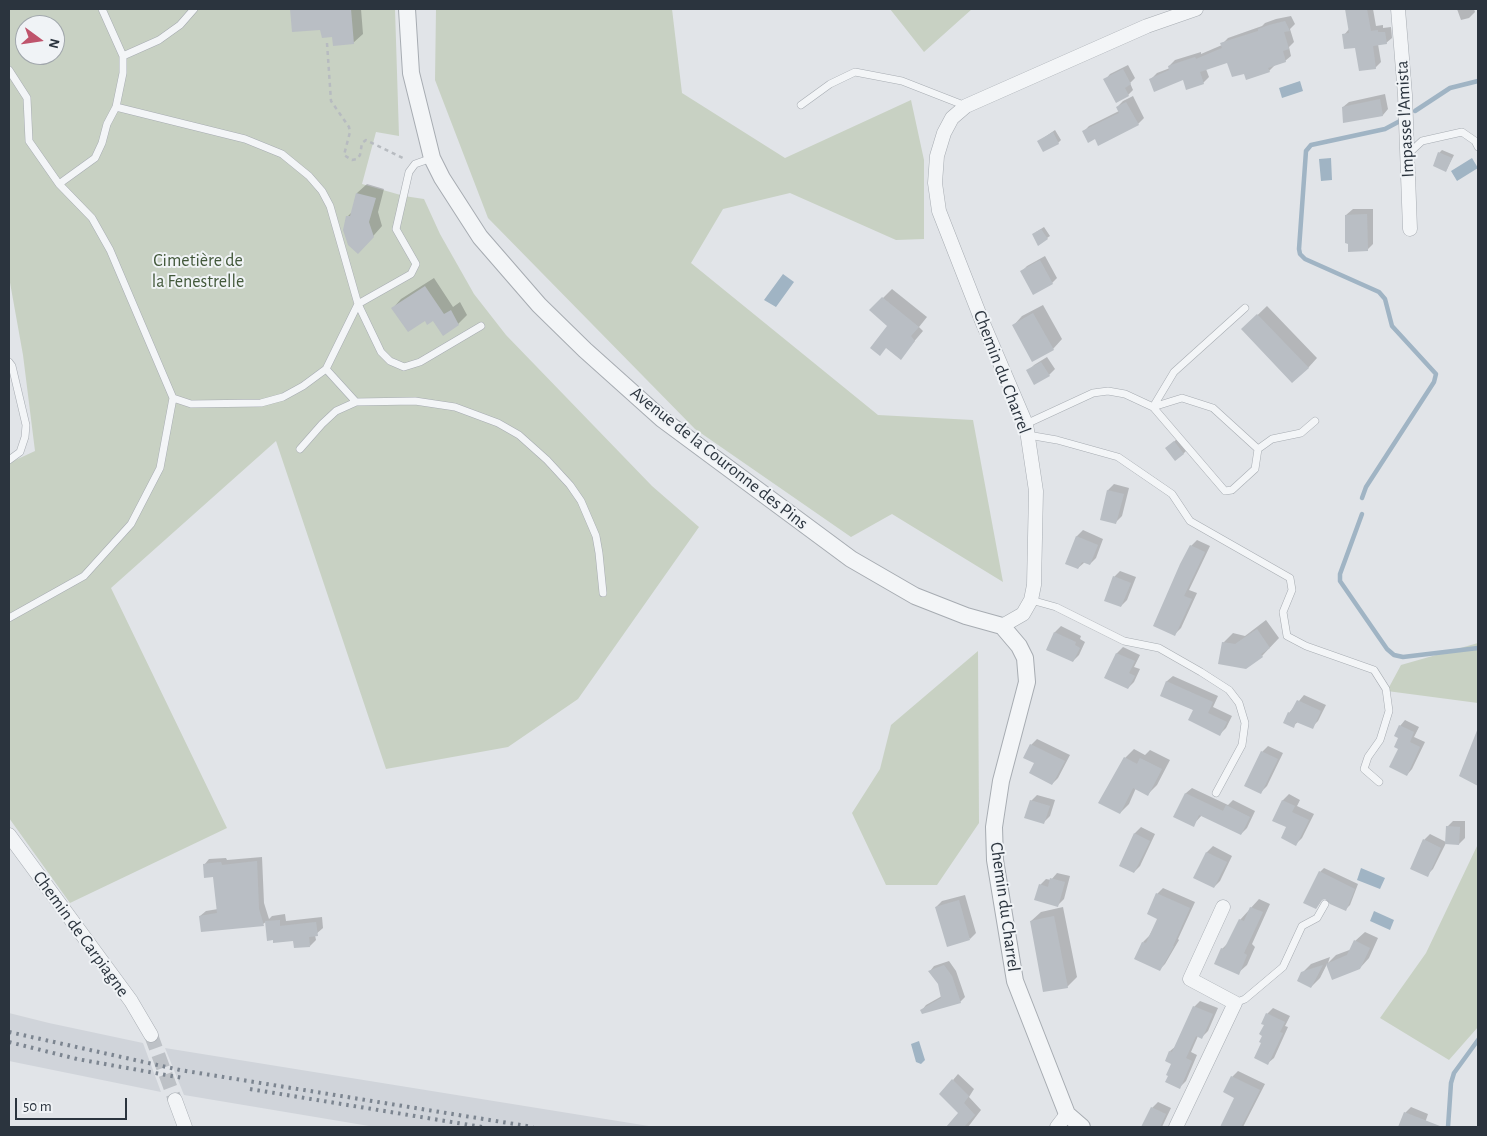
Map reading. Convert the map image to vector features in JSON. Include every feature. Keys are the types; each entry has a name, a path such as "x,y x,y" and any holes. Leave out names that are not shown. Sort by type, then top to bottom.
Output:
{"street":[{"name":"Avenue de la Couronne des Pins","path":"407,9 411,72 432,158 442,178 480,237 519,283 585,350 662,419 852,559 915,596 966,616 1002,626"},
{"name":"Chemin du Charrel","path":"1031,600 1034,586 1036,491 1027,429 939,211 935,183 937,156 944,134 952,118 966,106 1147,26 1196,9"},
{"name":"Impasse l'Amista","path":"1398,9 1405,95 1410,229"},
{"path":"1002,626 1023,614 1031,600"},
{"name":"Chemin du Charrel","path":"1002,626 1011,635 1026,658 1027,682 1002,781 994,827 995,860 1015,981 1067,1114 1082,1127"},
{"name":"Chemin de Carpiagne","path":"9,835 131,1001 151,1035"},
{"path":"1176,1127 1234,1003 1190,979 1223,907"},
{"path":"175,1100 185,1127"},
{"path":"1056,1127 1067,1114"}],"lane":[{"path":"59,184 95,158 102,143 107,124 116,107 123,73 123,56 102,9"},
{"path":"123,56 160,40 180,25 194,9"},
{"path":"9,70 27,98 29,141 59,184 92,218 110,250 173,398 160,468 131,524 84,576 9,618"},
{"path":"801,105 830,84 855,72 902,81 966,106"},
{"path":"116,107 245,139 282,154 309,176 322,191 330,206 358,304 381,352 390,361 404,366 420,362 481,326"},
{"path":"1407,156 1422,142 1462,132 1475,142 1478,147"},
{"path":"173,398 191,404 260,403 290,393 326,369 358,304 411,274 416,264 396,230 409,172 415,164 432,158"},
{"path":"1154,407 1174,372 1245,308"},
{"path":"9,362 12,366 26,425 25,437 20,452 9,460"},
{"path":"326,369 356,402"},
{"path":"1027,429 1093,393 1108,391 1124,394 1154,407 1225,491 1232,490 1255,469 1258,449 1272,438 1300,433 1315,421"},
{"path":"1154,407 1182,398 1213,408 1258,449"},
{"path":"300,449 336,411 356,402 415,401 455,407 498,423 519,435 560,473 582,501 596,536 603,593"},
{"path":"1027,429 1056,440 1118,457 1172,494 1190,521 1290,578 1292,590 1283,612 1287,636 1306,646 1374,670 1386,689 1389,711 1380,740 1368,757 1364,769 1379,782"},
{"path":"1031,600 1056,607 1124,641 1159,648 1229,690 1239,703 1245,723 1242,745 1216,793"},
{"path":"1234,1003 1245,999 1283,968 1302,926 1317,918 1326,904"}],"path":[{"path":"327,43 332,101 349,127 350,132 344,155 352,160 357,159 360,155 362,143 366,140 415,164"}],"shaded area":[{"path":"9,1013 143,1043 161,1092 9,1061"},
{"path":"165,1048 655,1127 375,1127 184,1095"}],"green space":[{"name":"Cimetière de la Fenestrelle","path":"9,9 395,9 399,136 376,132 362,184 404,196 424,199 440,234 474,294 506,335 652,486 699,527 578,699 508,747 386,769 276,441 111,588 227,828 70,903 9,818 9,463 35,451 23,355 9,277"},
{"path":"436,9 672,9 682,93 785,158 911,100 924,160 924,239 896,240 790,193 723,209 691,263 878,415 973,420 1003,582 892,514 851,537 695,429 488,218 435,80"},
{"path":"890,9 972,9 924,52"},
{"path":"1478,643 1478,703 1387,691 1401,665"},
{"path":"978,651 979,823 937,885 886,885 852,813 880,769 891,725"},
{"path":"1478,844 1478,1027 1449,1060 1380,1018 1426,953"}],"water":[{"path":"1300,81 1303,91 1282,98 1279,88"},
{"path":"1331,158 1332,180 1321,181 1319,159"},
{"path":"1472,158 1478,168 1457,181 1451,171"},
{"path":"783,274 794,282 776,307 764,300"},
{"path":"1361,868 1385,878 1380,889 1357,880"},
{"path":"1374,911 1394,920 1390,930 1370,921"},
{"path":"919,1041 925,1060 921,1064 916,1062 911,1044"}],"building":[{"path":"290,9 351,9 354,44 333,46 332,37 322,38 320,30 292,32"},
{"path":"1345,9 1367,9 1371,31 1385,32 1387,44 1373,46 1376,69 1359,71 1355,48 1344,49 1342,34 1349,33"},
{"path":"1285,21 1290,31 1284,32 1289,49 1283,51 1286,62 1268,68 1270,72 1246,80 1244,74 1232,77 1227,63 1200,72 1204,84 1186,90 1183,80 1154,92 1149,79 1169,70 1168,66 1195,57 1196,59 1222,48 1220,43"},
{"path":"1123,69 1131,84 1125,88 1129,96 1116,103 1103,79"},
{"path":"1380,99 1383,116 1343,123 1342,107"},
{"path":"1126,102 1139,125 1098,146 1095,139 1088,143 1082,131 1119,113 1116,107"},
{"path":"1053,132 1059,144 1043,152 1037,141"},
{"path":"1438,152 1452,158 1446,172 1433,166"},
{"path":"356,193 376,198 369,222 374,237 358,254 348,245 343,230 346,216 350,216"},
{"path":"1367,214 1368,251 1348,252 1348,244 1345,243 1345,215"},
{"path":"1041,229 1048,239 1038,246 1032,234"},
{"path":"1040,260 1053,284 1033,295 1020,271"},
{"path":"425,286 444,314 451,310 459,325 443,336 433,321 427,325 425,321 408,332 391,308"},
{"path":"882,297 919,327 911,336 915,341 901,360 886,348 880,356 870,348 887,326 869,310"},
{"path":"1033,313 1054,350 1032,362 1012,325"},
{"path":"1257,314 1309,368 1292,383 1241,329"},
{"path":"1041,362 1050,376 1034,385 1026,370"},
{"path":"1174,441 1184,454 1175,461 1165,448"},
{"path":"1107,490 1124,494 1116,524 1100,520"},
{"path":"1076,536 1098,545 1090,565 1082,562 1078,569 1065,564"},
{"path":"1190,545 1205,552 1184,596 1192,599 1175,636 1153,626"},
{"path":"1113,576 1131,583 1121,607 1104,601"},
{"path":"1257,629 1270,648 1261,654 1263,657 1246,669 1218,664 1222,642 1235,644"},
{"path":"1054,632 1076,642 1075,645 1080,648 1073,662 1046,650"},
{"path":"1116,653 1135,661 1129,673 1135,676 1128,689 1104,678"},
{"path":"1166,681 1213,702 1208,713 1227,722 1220,736 1188,720 1193,710 1160,696"},
{"path":"1297,700 1321,711 1313,729 1296,722 1294,728 1283,723"},
{"path":"1399,725 1414,732 1410,742 1420,747 1407,776 1389,767 1398,749 1394,747 1398,738 1394,736"},
{"path":"1478,728 1478,786 1459,776"},
{"path":"1030,744 1065,761 1052,785 1029,773 1034,763 1023,758"},
{"path":"1261,751 1278,759 1261,794 1244,786"},
{"path":"1124,757 1137,764 1140,758 1162,769 1148,796 1133,788 1120,814 1098,803"},
{"path":"1185,793 1223,811 1226,805 1250,817 1241,835 1199,815 1194,827 1173,817"},
{"path":"1030,800 1050,806 1044,824 1024,818"},
{"path":"1282,800 1295,806 1292,812 1309,820 1296,846 1281,838 1286,827 1272,821"},
{"path":"1446,826 1460,827 1459,845 1445,844"},
{"path":"1134,833 1150,841 1134,873 1119,866"},
{"path":"1423,839 1441,848 1428,877 1410,869"},
{"path":"1206,852 1227,862 1214,888 1193,878"},
{"path":"257,861 259,909 264,926 201,932 199,916 217,913 213,877 204,878 203,864 221,862 222,865"},
{"path":"1319,871 1355,889 1346,911 1330,904 1325,899 1322,900 1316,909 1303,903"},
{"path":"1050,878 1065,882 1058,907 1034,900 1039,884 1048,887"},
{"path":"1156,893 1190,908 1174,946 1160,971 1134,959 1142,942 1146,943 1157,919 1147,914"},
{"path":"959,900 970,940 947,947 935,907"},
{"path":"1250,907 1263,912 1244,953 1247,955 1239,975 1214,964 1221,948 1224,949 1239,919 1244,921"},
{"path":"1054,916 1068,988 1043,992 1030,921"},
{"path":"280,920 280,926 316,922 318,936 309,937 310,947 294,948 293,941 273,943 273,940 267,941 265,921"},
{"path":"1354,940 1370,948 1360,969 1332,980 1326,964 1347,955"},
{"path":"944,965 952,976 961,1003 922,1014 920,1010 941,998 938,984 928,971"},
{"path":"1323,965 1311,988 1297,981 1301,972"},
{"path":"1193,1006 1213,1014 1202,1039 1196,1036 1186,1058 1192,1061 1180,1089 1165,1082 1171,1064 1165,1061 1169,1051 1172,1052"},
{"path":"1266,1013 1285,1022 1280,1032 1283,1033 1268,1065 1254,1058 1261,1043 1259,1042 1262,1036 1259,1034 1264,1025 1261,1024"},
{"path":"1231,1076 1260,1090 1241,1127 1220,1127 1234,1098 1223,1092"},
{"path":"952,1079 969,1096 964,1103 975,1115 964,1127 946,1127 958,1113 939,1094"},
{"path":"1151,1107 1166,1114 1160,1127 1141,1127"},
{"path":"1404,1112 1440,1126 1398,1127"}],"waterway":[{"path":"1415,111 1450,88 1478,81"},
{"path":"1362,498 1366,487 1434,382 1436,374 1392,326 1385,299 1379,292 1305,259 1300,254 1306,151 1311,145 1385,129 1400,121"},
{"path":"1362,514 1340,574 1340,581 1387,649 1394,655 1403,657 1478,648"},
{"path":"1448,1127 1451,1083 1454,1073 1478,1040"}],"tunnel":[{"path":"151,1035 175,1100"}],"railway":[{"path":"9,1032 180,1070 533,1127"},
{"path":"9,1042 77,1059 183,1078"},
{"path":"250,1089 482,1127"}]}
